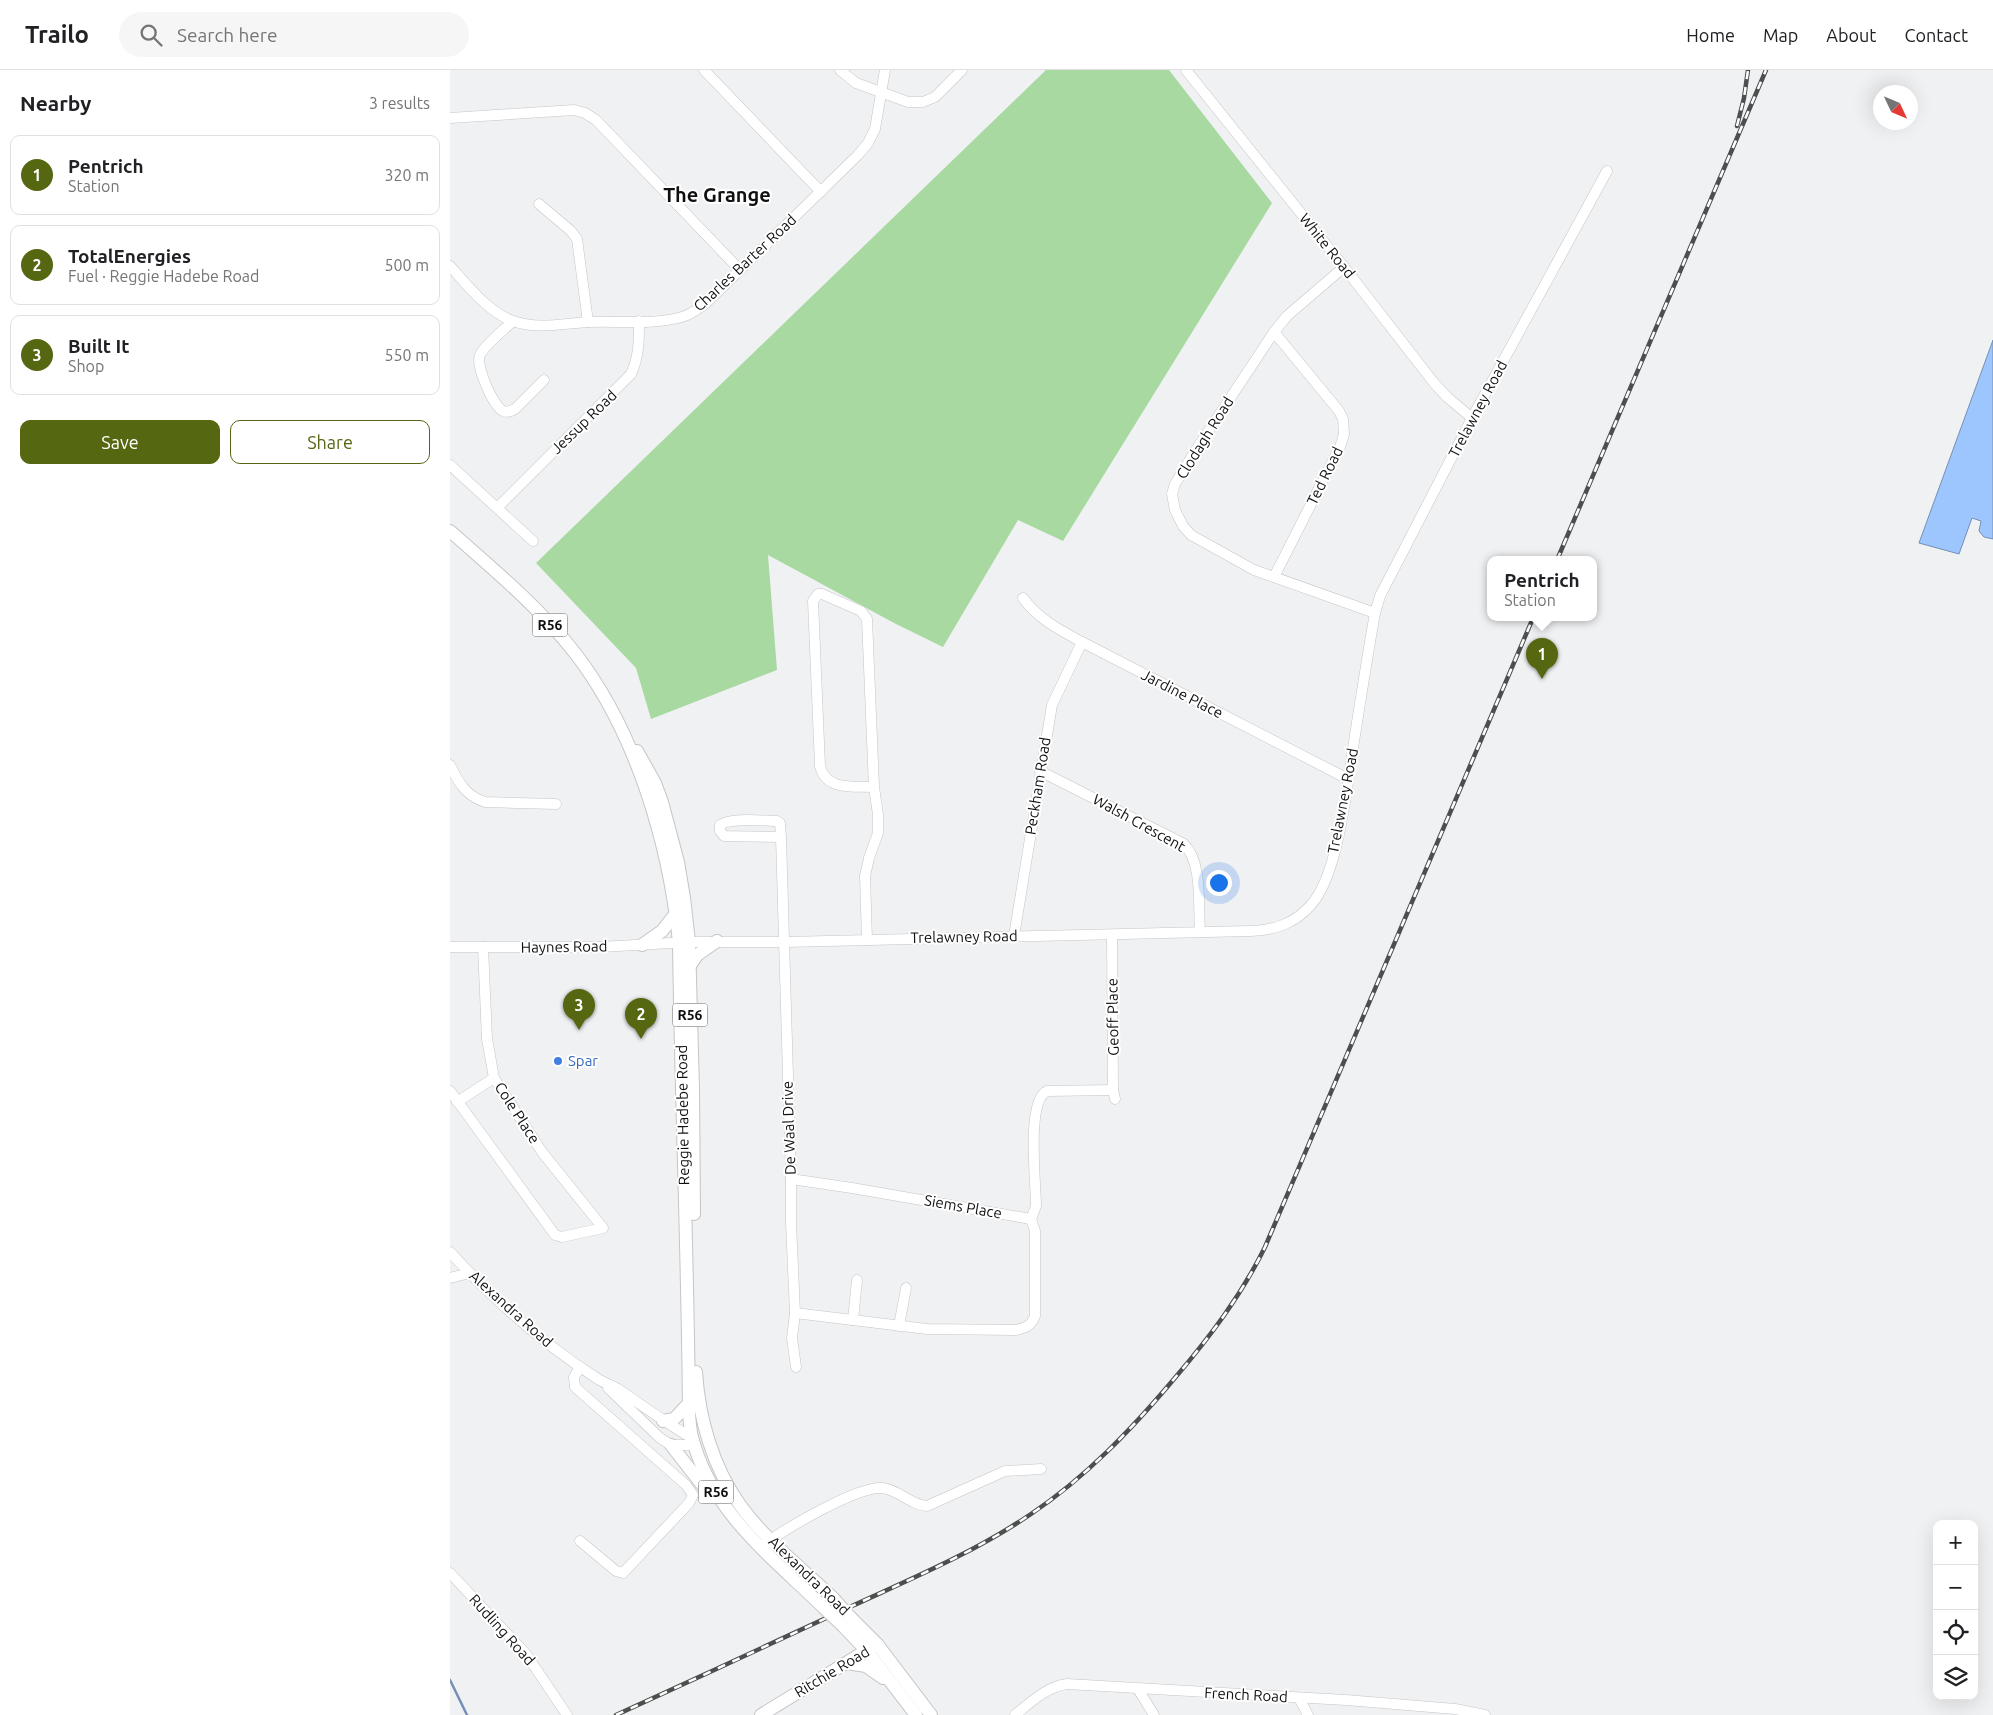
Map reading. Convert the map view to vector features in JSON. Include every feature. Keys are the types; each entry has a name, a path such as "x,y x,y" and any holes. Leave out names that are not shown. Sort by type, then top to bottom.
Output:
{"main road":[{"name":"Reggie Hadebe Road","path":"450,531 526,600 575,652 608,702 627,739 656,824 689,966 694,1089 692,1161 692,1392 701,1410 705,1427"},
{"name":"Reggie Hadebe Road","path":"627,739 635,747 655,783 668,820 682,882 692,1392 695,1442"},
{"path":"642,945 662,932 676,913"},
{"path":"689,966 697,955 717,941"},
{"path":"662,1421 674,1419 692,1392"},
{"path":"701,1410 701,1435 695,1442 712,1450"},
{"name":"Alexandra Road","path":"705,1427 720,1471 740,1505 931,1715"},
{"name":"Alexandra Road","path":"695,1442 707,1476 725,1507 760,1548 828,1603"},
{"path":"671,1445 706,1490 725,1507"},
{"name":"Alexandra Road","path":"872,1648 891,1683 916,1715"},
{"name":"Ritchie Road","path":"761,1715 872,1648"},
{"path":"847,1663 866,1666 891,1683"}],"street":[{"path":"704,70 821,192"},
{"path":"840,70 856,83 908,102 924,102 935,97 962,70"},
{"name":"Charles Barter Road","path":"450,266 491,308 513,321 540,325 567,325 588,322 671,319 690,314 705,304 858,155 875,129 885,70"},
{"name":"White Road","path":"1186,70 1434,383 1447,398 1472,418"},
{"path":"450,118 574,110 585,113 596,120 740,270"},
{"name":"Trelawney Road","path":"684,942 785,942 1112,935 1273,929 1300,916 1312,904 1326,876 1334,854 1345,805 1375,613 1388,580 1472,418 1607,171"},
{"path":"539,204 571,231 577,239 588,322"},
{"name":"Clodagh Road","path":"1344,267 1287,316 1274,332 1175,484 1172,503 1178,518 1191,535 1254,570 1375,613"},
{"path":"513,321 486,347 479,357 478,365 495,402 504,411 510,411 544,380"},
{"name":"Jessup Road","path":"498,507 632,374 637,362 639,321"},
{"name":"Ted Road","path":"1274,332 1339,411 1343,419 1344,434 1324,480 1274,577"},
{"path":"450,464 533,540"},
{"path":"867,940 865,876 878,833 878,815 874,787 867,619 861,611 818,594 813,602 820,766 822,773 833,784 874,787"},
{"name":"Jardine Place","path":"1023,598 1041,617 1082,642 1348,779"},
{"name":"Peckham Road","path":"1014,936 1052,705 1082,642"},
{"path":"450,765 463,788 478,800 485,802 556,804"},
{"name":"Walsh Crescent","path":"1040,770 1184,844 1190,850 1197,868 1200,932"},
{"path":"741,820 777,821 780,823 781,837 724,836 720,831 720,825 724,822 741,820"},
{"name":"De Waal Drive","path":"781,837 795,1313 792,1338 796,1367"},
{"name":"Geoff Place","path":"1031,1219 1036,1206 1034,1117 1039,1097 1047,1091 1114,1094 1112,935"},
{"name":"Haynes Road","path":"450,947 642,945 684,942"},
{"name":"Cole Place","path":"457,1102 555,1235 562,1237 603,1228 542,1152 494,1078 487,1039 483,947"},
{"path":"450,1091 457,1102 494,1078"},
{"name":"Siems Place","path":"791,1179 1031,1219"},
{"path":"795,1313 927,1330 1016,1330 1027,1327 1035,1316 1035,1231 1031,1219"},
{"name":"Alexandra Road","path":"450,1252 470,1274 516,1317 580,1367 616,1388 695,1442"},
{"path":"450,1278 470,1274"},
{"path":"853,1320 857,1280"},
{"path":"899,1326 906,1288"},
{"path":"580,1367 574,1377 575,1387 631,1439 686,1485 693,1495 689,1503 623,1573 616,1571 580,1541"},
{"name":"Alexandra Road","path":"600,1380 655,1434 671,1445"},
{"path":"671,1445 695,1442"},
{"path":"760,1548 808,1517 863,1492 880,1488 886,1489 917,1504 927,1506 1005,1471 1041,1469"},
{"name":"Rudling Road","path":"450,1573 526,1654 567,1715"},
{"name":"French Road","path":"1015,1715 1043,1693 1057,1686 1067,1684 1299,1698 1485,1715"},
{"path":"1138,1689 1154,1715"},
{"path":"1299,1698 1308,1715"}],"green space":[{"path":"1046,70 1169,70 1272,203 1063,541 1018,520 943,647 896,624 768,555 777,670 651,719 636,668 536,563"}],"water":[{"path":"1993,340 1993,539 1984,537 1979,531 1981,521 1972,518 1959,554 1919,543"}],"waterway":[{"path":"450,1680 467,1715"}],"railway":[{"path":"1737,126 1748,70"},
{"path":"1559,556 1766,70"},
{"path":"616,1715 921,1575 1010,1528 1051,1500 1107,1452 1187,1364 1246,1283 1265,1247 1532,621"}],"place":[{"name":"Pentrich","path":"1542,679"},
{"name":"Built It","path":"579,1030"},
{"name":"TotalEnergies","path":"641,1039"},
{"name":"Spar","path":"558,1061"}],"district":[{"name":"The Grange","path":"717,195"}]}
